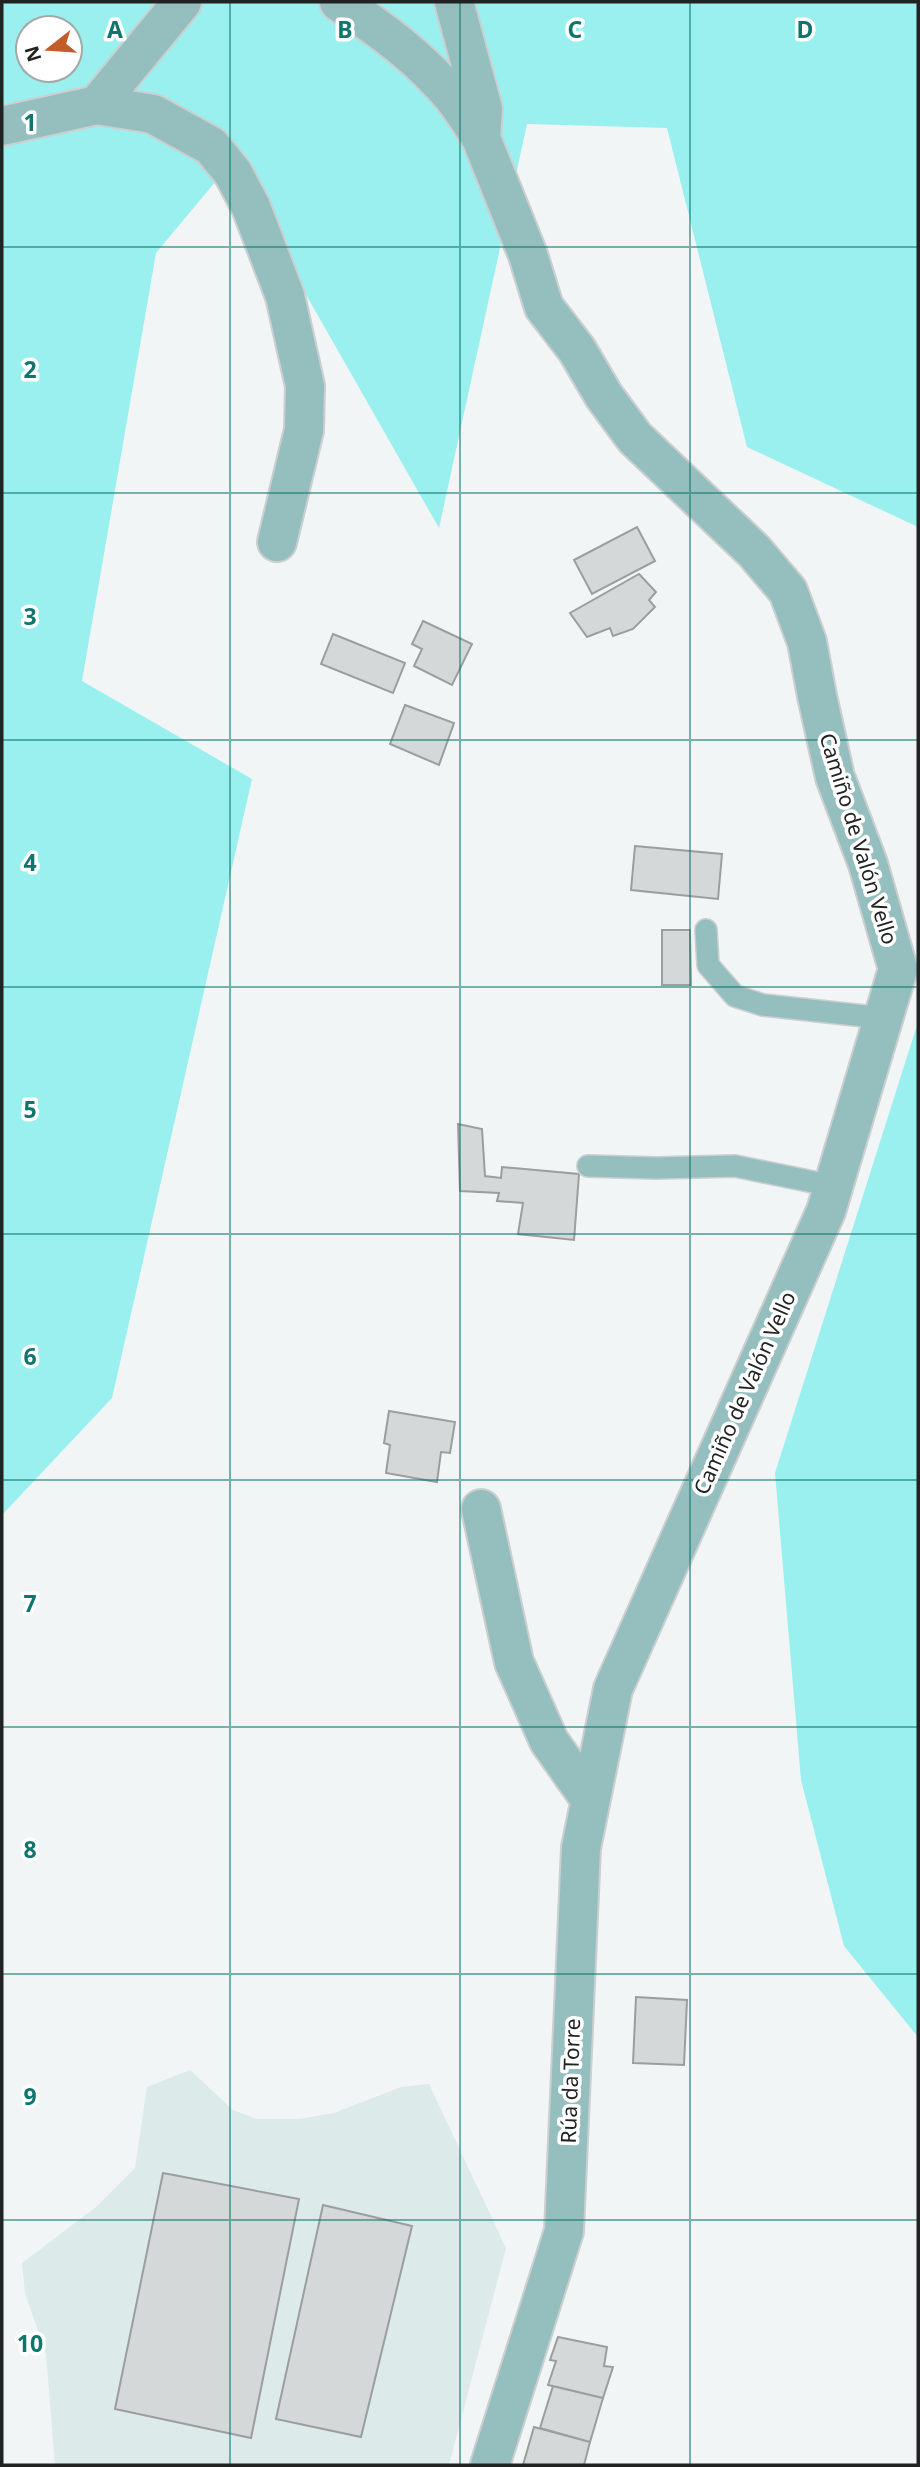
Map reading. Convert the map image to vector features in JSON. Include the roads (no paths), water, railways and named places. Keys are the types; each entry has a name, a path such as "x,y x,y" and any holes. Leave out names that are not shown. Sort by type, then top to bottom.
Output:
{"street":[{"path":"97,105 182,2"},
{"path":"339,2 376,26 416,59 453,98 481,138"},
{"name":"Camiño de Valón Vello","path":"454,2 483,109 481,138 528,255 544,307 577,350 604,396 635,438 754,551 788,591 807,642 835,777 908,963 883,1018 825,1211 613,1689"},
{"path":"2,126 97,105 153,114 211,146 233,173 251,207 285,296 305,386 304,430 277,542"},
{"path":"481,1510 514,1661 549,1741 590,1799"},
{"name":"Rúa da Torre","path":"490,2465 564,2231 581,1848 613,1689"}],"lane":[{"path":"706,930 708,965 735,996 763,1005 883,1018"},
{"path":"588,1166 735,1166 833,1186"}]}
